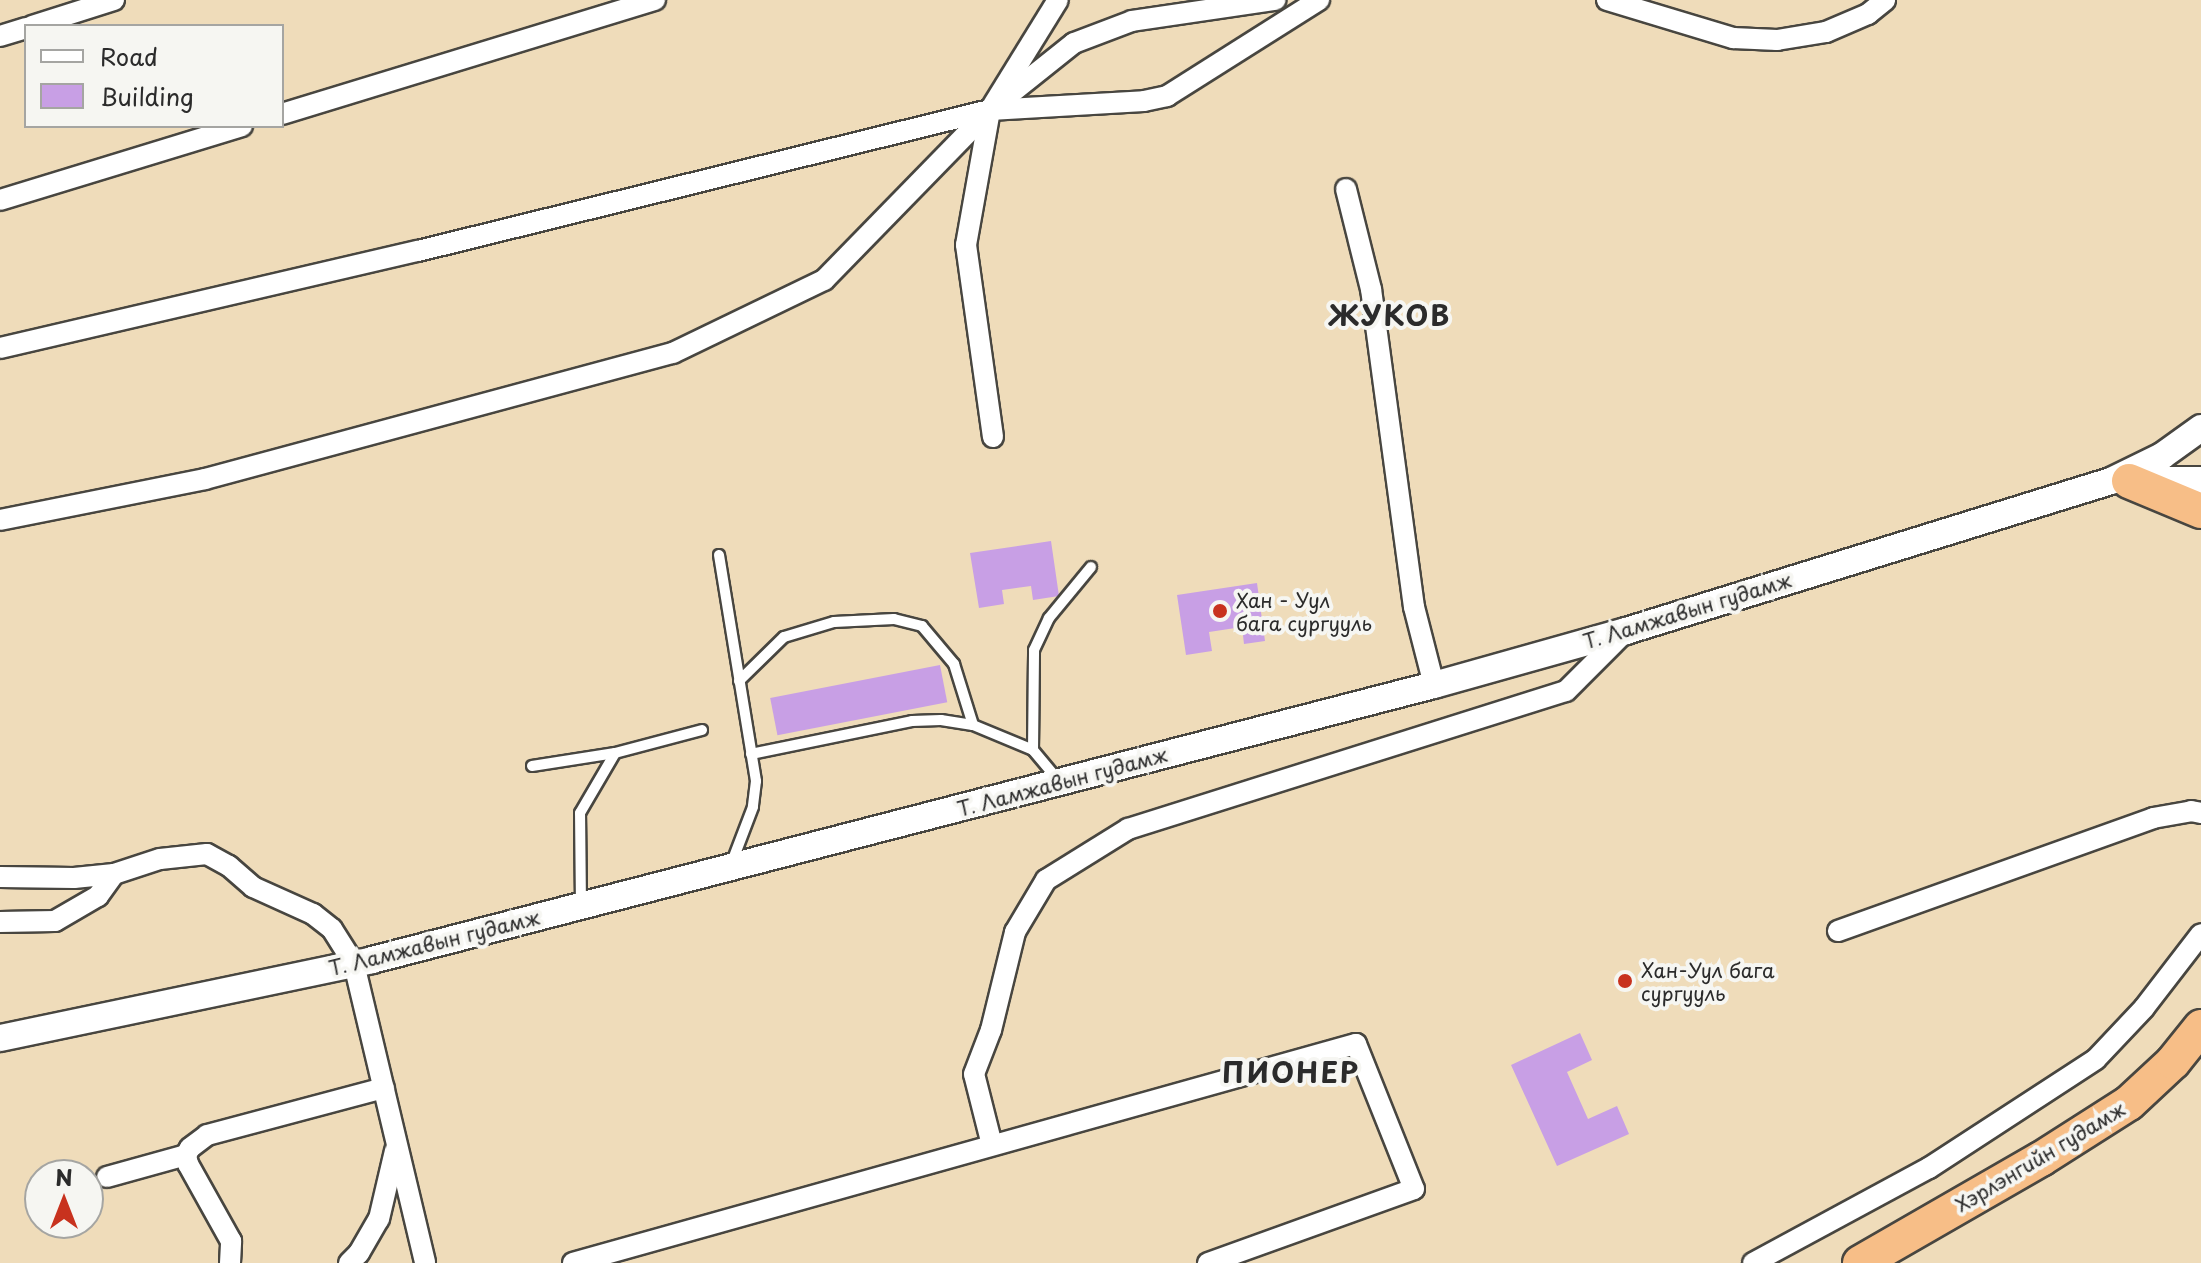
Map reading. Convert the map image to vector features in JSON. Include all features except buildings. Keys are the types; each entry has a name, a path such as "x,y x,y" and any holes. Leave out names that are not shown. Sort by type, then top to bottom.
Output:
{"highway":[{"path":"2120,481 2201,511"},
{"name":"Хэрлэнгийн гудамж","path":"1860,1263 2041,1159 2129,1103 2173,1062 2201,1027"}],"street":[{"path":"38,24 114,0"},
{"path":"284,113 655,0"},
{"path":"993,437 966,245 990,110 1058,0"},
{"path":"0,520 205,479 673,353 824,280 990,110 1074,43 1132,21 1275,0"},
{"path":"0,348 418,251 990,110 1144,101 1167,96 1319,0"},
{"path":"1607,0 1733,38 1777,40 1826,32 1868,14 1885,0"},
{"path":"0,36 24,29"},
{"path":"0,200 235,128"},
{"path":"1346,189 1371,289 1414,607 1434,685"},
{"name":"Т. Ламжавын гудамж","path":"0,1038 354,964 1434,685 1626,631 2120,481 2201,428"},
{"name":"Т. Ламжавын гудамж","path":"2120,481 2201,480"},
{"path":"992,1145 974,1074 991,1030 1015,932 1046,880 1128,829 1566,691 1626,631"},
{"path":"1838,931 2153,818 2191,811 2201,813"},
{"path":"0,877 74,878 114,874 160,859 207,854 229,866 253,887 313,914 338,935 354,964 425,1263"},
{"path":"0,922 55,921 98,896 114,874"},
{"path":"1753,1263 1929,1168 2096,1059 2144,1008 2201,934"},
{"path":"573,1263 1356,1044 1414,1189 1208,1263"},
{"path":"107,1177 186,1155 196,1141 207,1135 384,1088"},
{"path":"349,1263 359,1253 379,1219 397,1143"},
{"path":"186,1155 228,1232 230,1263"}],"lane":[{"path":"719,555 756,781 753,807 731,867"},
{"path":"1033,750 1034,650 1049,618 1091,567"},
{"path":"739,681 784,637 834,622 894,619 922,626 954,664 973,725"},
{"path":"751,754 912,721 941,720 973,725 1033,750 1059,782"},
{"path":"532,766 615,753 702,730"},
{"path":"581,906 580,813 615,753"}],"place":[{"name":"Хан - Уул бага сургууль","path":"1220,611"},
{"name":"Хан-Уул бага сургууль","path":"1625,981"}],"district":[{"name":"ЖУКОВ","path":"1390,315"},
{"name":"ПИОНЕР","path":"1291,1072"}]}
